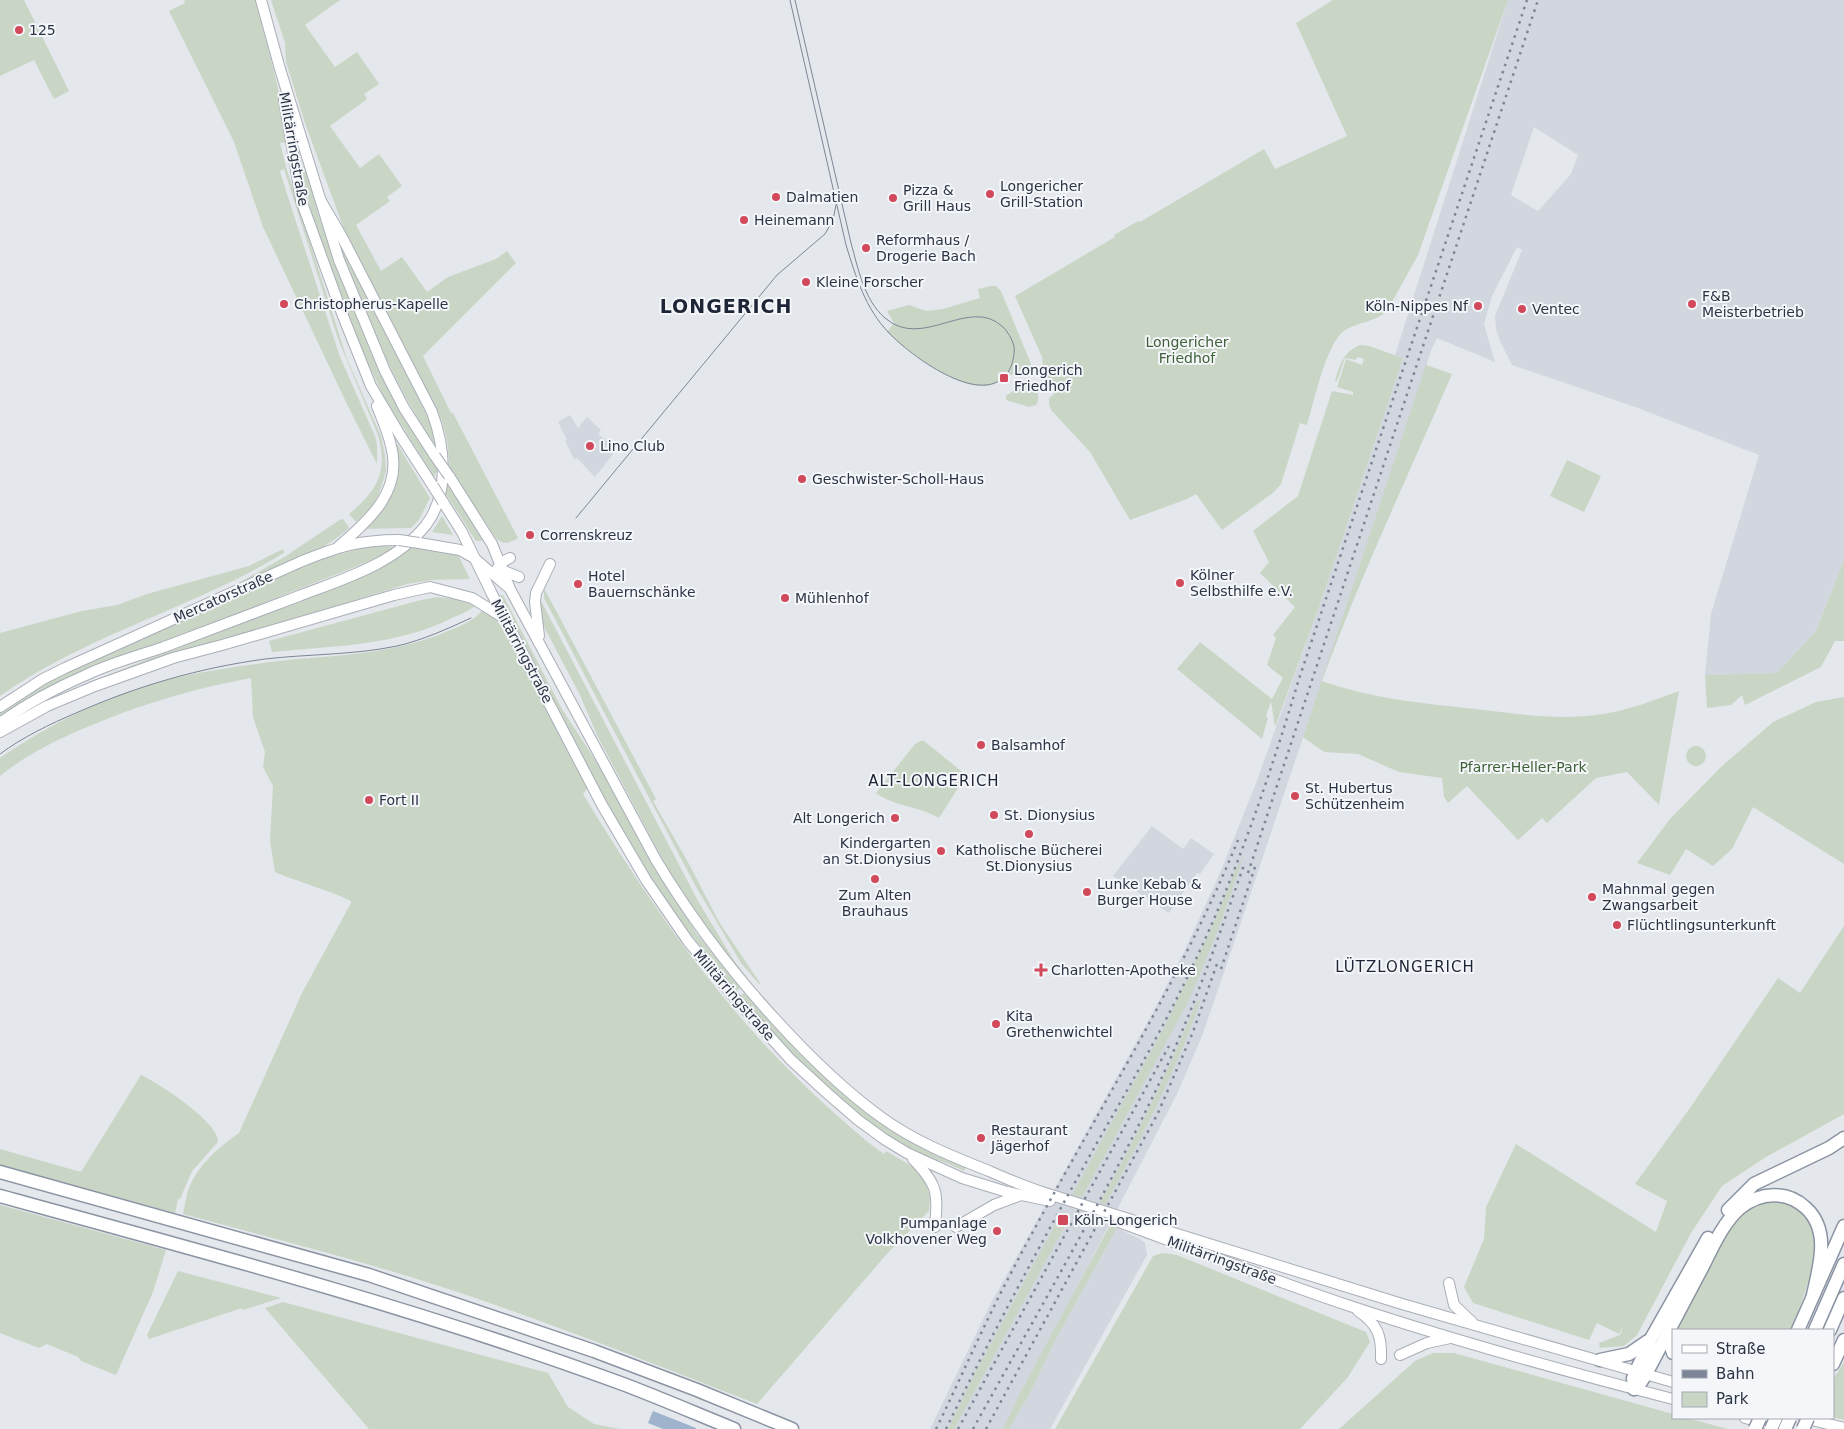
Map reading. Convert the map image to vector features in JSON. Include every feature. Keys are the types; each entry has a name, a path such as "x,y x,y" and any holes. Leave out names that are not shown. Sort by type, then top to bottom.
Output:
{"highway":[{"path":"1641,1372 1652,1337 1711,1234 1730,1207 1754,1184 1816,1155 1844,1138"},
{"path":"0,1172 369,1275 594,1351 792,1429"},
{"path":"1634,1389 1633,1378 1641,1372 1670,1330 1728,1222 1740,1208 1748,1203 1770,1195 1786,1196 1796,1200 1809,1211 1816,1221 1821,1245 1820,1261 1813,1295"},
{"path":"0,1196 363,1297 624,1384 734,1429"},
{"path":"1798,1329 1844,1226"},
{"path":"1815,1329 1844,1264"},
{"path":"1830,1329 1844,1298"},
{"path":"1670,1330 1669,1341 1672,1350"},
{"path":"1600,1360 1629,1354 1652,1337"},
{"path":"1834,1362 1844,1340"}],"main road":[{"name":"Militärringstraße","path":"261,0 280,69 339,260 375,349 404,408 492,544 499,570 656,860 679,897 746,988 821,1068 882,1118 942,1152 1022,1185 1402,1304 1672,1382"},
{"name":"Militärringstraße","path":"280,69 301,200 370,386 467,542 492,594 602,805 646,880 688,941 734,997 792,1060 858,1120 906,1153 977,1184 1043,1199 1116,1221 1349,1306 1451,1338 1672,1399"},
{"path":"294,159 308,156"},
{"path":"0,723 20,709 87,674 266,609 380,563 415,537 427,523 438,500 442,480 442,443 438,427 365,281 321,201"},
{"path":"338,547 380,506 387,495 394,473 391,446 370,386"},
{"name":"Mercatorstraße","path":"0,707 43,679 89,656 338,547 370,541 399,540 460,550 474,558"},
{"path":"467,542 499,570"},
{"path":"474,558 499,570 520,577"},
{"path":"492,594 491,582 510,558"},
{"path":"540,645 534,602 536,593 550,564"},
{"path":"0,732 47,706 94,686 173,658 394,595 430,587 472,598 506,619"},
{"path":"906,1153 927,1174 937,1193 935,1227"},
{"path":"956,1227 994,1205 1022,1195"},
{"path":"1449,1283 1454,1305 1475,1325"},
{"path":"1349,1306 1367,1317 1378,1328 1382,1346 1381,1359"},
{"path":"1400,1355 1426,1343 1451,1338"},
{"path":"1748,1419 1786,1429"},
{"path":"1808,1419 1844,1428"}],"shaded area":[{"path":"1508,0 1844,0 1844,560 1816,631 1777,673 1705,675 1711,614 1759,455 1638,408 1512,365 1499,339 1495,316 1522,250 1517,247 1492,296 1484,324 1495,362 1437,338 1432,348 1234,943 1202,1036 1177,1094 1003,1429 930,1429 990,1305 1151,1016 1183,954 1220,873 1255,786 1319,607 1403,358 1395,355","holes":["1534,127 1578,155 1571,174 1538,211 1511,195"]},
{"name":"Lino Club","path":"570,415 578,428 587,417 601,430 598,434 617,449 595,477 577,458 574,459 565,441 567,440 558,422"},
{"path":"1152,826 1183,849 1191,838 1214,854 1200,874 1197,873 1169,913 1113,876"},
{"path":"1117,1228 1145,1243 1147,1255 1050,1429 1009,1429 1030,1393 1055,1341"}],"green space":[{"name":"125","path":"0,0 24,0 69,91 54,99 34,60 0,76"},
{"path":"184,0 255,0 282,106 288,142 280,143 286,167 347,359 381,436 385,455 386,471 379,494 372,506 356,522 349,514 374,488 381,470 381,448 378,435 338,339 284,169 280,171 340,357 375,436 377,464 263,227 234,142 169,11 185,3"},
{"path":"271,0 340,0 305,25 335,67 357,52 379,84 364,94 367,99 330,126 360,168 379,154 402,186 387,197 390,201 356,225 381,271 402,257 427,292 448,277 496,259 507,251 516,263 423,356 451,413 453,413 518,538 512,541 503,543 495,537 450,469 447,440 442,421 345,232 305,123 286,62 285,43"},
{"name":"Longericher Friedhof","path":"1333,0 1508,0 1418,255 1387,311 1382,315 1345,330 1332,347 1326,360 1307,425 1300,423 1281,484 1274,492 1222,530 1196,494 1130,520 1090,452 1051,410 1049,398 1054,394 1043,367 1042,357 1015,296 1115,237 1114,235 1138,221 1140,222 1264,149 1275,169 1347,136 1296,23"},
{"path":"304,166 307,170 320,220 372,355 381,374 438,469 434,477 385,399 365,357 314,223 301,169"},
{"path":"337,240 421,403 431,425 434,444 404,395 379,345"},
{"path":"996,286 1001,291 1036,376 1020,373 993,384 975,386 948,376 934,368 887,332 894,323 887,311 909,305 926,311 943,309 980,298 978,289"},
{"path":"1360,345 1369,346 1403,358 1319,607 1275,727 1271,701 1262,739 1177,669 1200,642 1272,699 1283,678 1267,665 1276,638 1273,635 1295,607 1260,573 1269,562 1253,531 1298,496 1332,391 1353,395 1353,392 1337,387 1346,359 1362,365 1364,359 1357,357 1356,360 1345,358 1337,381 1335,381 1346,355"},
{"name":"Pfarrer-Heller-Park","path":"1426,365 1452,374 1368,565 1322,681 1398,700 1555,717 1587,716 1623,710 1679,691 1659,805 1627,772 1596,778 1547,823 1542,818 1518,840 1467,786 1448,803 1444,797 1442,778 1399,772 1358,754 1324,752 1303,737"},
{"path":"1025,386 1037,392 1038,401 1036,405 1029,407 1006,400 1006,396 1016,389"},
{"path":"388,429 430,498 419,520 411,528 362,529 390,495"},
{"path":"1567,460 1601,476 1584,512 1550,496"},
{"path":"448,484 483,540 476,541 444,491"},
{"path":"442,516 453,535 432,532"},
{"path":"341,519 344,520 349,528 326,545 284,567 242,581 286,556"},
{"path":"367,547 395,547 380,557 102,667 0,719 0,712 43,684 110,651 314,561"},
{"path":"412,547 457,553 470,579 431,580 407,584 85,684 381,567"},
{"path":"283,549 284,553 250,572 68,655 33,674 0,696 0,633 82,611 117,605 147,594 249,566"},
{"path":"1844,560 1844,641 1835,641 1821,667 1745,705 1742,695 1731,705 1707,708 1705,675 1777,673 1816,631"},
{"path":"544,588 656,799 653,801 719,922 759,984 741,963 695,885 544,598"},
{"path":"500,595 503,595 562,709 614,789 653,865 697,934 740,988 736,992 679,919 629,844 608,807"},
{"path":"437,597 456,599 475,606 464,613 431,627 387,639 341,646 272,652 269,641"},
{"path":"540,599 698,901 749,983 717,943 674,880 657,849 597,735 580,695 541,621"},
{"path":"483,610 496,620 508,635 588,787 583,794 637,880 695,962 759,1039 831,1110 877,1149 884,1154 886,1151 915,1168 925,1178 923,1179 930,1197 929,1211 886,1255 757,1404 585,1337 444,1288 333,1254 183,1214 189,1189 199,1170 214,1153 239,1133 302,993 351,903 351,901 323,889 275,872 270,841 273,786 263,767 265,752 253,717 251,678 173,696 116,715 47,746 0,776 0,758 21,744 88,708 135,690 183,676 222,669 389,649 429,638 462,625"},
{"path":"1844,697 1844,864 1753,807 1732,849 1713,866 1686,849 1670,875 1637,863 1670,819 1721,767 1773,722 1816,702"},
{"path":"924,741 966,775 939,818 883,798 876,793 915,744"},
{"path":"1696,746 1703,749 1706,756 1703,763 1696,766 1689,763 1686,756 1689,749"},
{"path":"1244,855 1218,930 1189,1000 1082,1197 1072,1195 1166,1024"},
{"path":"1844,926 1844,1114 1766,1157 1722,1186 1691,1233 1637,1335 1624,1346 1600,1348 1599,1343 1620,1335 1624,1325 1619,1334 1597,1323 1589,1340 1473,1303 1464,1287 1484,1239 1486,1207 1516,1144 1656,1232 1667,1201 1635,1184 1690,1108 1778,978 1800,993"},
{"path":"744,993 793,1047 844,1094 900,1134 932,1152 966,1167 964,1171 918,1154 892,1139 844,1103 800,1062 740,996"},
{"path":"1197,1001 1200,1001 1191,1027 1157,1105 1105,1205 1100,1203 1152,1103"},
{"path":"141,1075 187,1104 209,1125 216,1134 218,1142 192,1171 180,1199 178,1199 175,1213 0,1165 0,1149 81,1172"},
{"path":"1775,1199 1793,1204 1810,1220 1817,1239 1813,1269 1792,1329 1676,1329 1709,1264 1730,1229 1740,1216 1749,1208"},
{"path":"0,1205 166,1250 153,1292 116,1375 81,1361 78,1357 47,1344 39,1348 0,1333"},
{"path":"1062,1212 1071,1215 954,1429 948,1429 975,1373"},
{"path":"1110,1225 1117,1228 1055,1341 1030,1393 1009,1429 1003,1429 1019,1395"},
{"path":"1162,1253 1177,1255 1366,1332 1370,1342 1348,1377 1300,1429 1055,1429 1153,1256"},
{"path":"178,1271 281,1298 243,1310 242,1308 149,1339 147,1335"},
{"path":"283,1302 548,1373 568,1407 594,1424 620,1429 369,1429 265,1308"},
{"path":"1433,1353 1454,1353 1672,1414 1672,1419 1691,1419 1728,1429 1339,1429 1415,1361"},
{"path":"1844,1362 1844,1420 1834,1417 1834,1377"}],"water":[{"path":"653,1411 696,1429 663,1429 648,1423"}],"tram line":[{"path":"790,0 846,245 867,303 889,333 928,364 963,382 979,385 994,383 1006,375 1010,369 1013,357 1014,346 1003,327 990,319 976,317 915,329 900,327 885,318 878,311 867,293 859,273 851,243 795,0"},
{"path":"576,518 777,275 825,234 833,220 836,205"},
{"path":"0,754 27,736 66,717 122,694 169,679 216,667 265,659 364,651 407,644 471,618"}],"railway":[{"path":"946,1429 1020,1284 1172,1007 1211,927 1239,857 1277,751 1299,679 1527,0"},
{"path":"1248,873 1538,0"},
{"path":"936,1429 1010,1275 1187,952 1238,840"},
{"path":"973,1429 1090,1219 1156,1090 1192,1006 1245,862"},
{"path":"1221,969 1255,867"},
{"path":"986,1429 1158,1113 1193,1032 1218,961"},
{"path":"958,1429 1169,1046"}],"place":[{"name":"125","path":"19,30"},
{"name":"Longericher Grill-Station","path":"990,194"},
{"name":"Dalmatien","path":"776,197"},
{"name":"Pizza & Grill Haus","path":"893,198"},
{"name":"Heinemann","path":"744,220"},
{"name":"Reformhaus / Drogerie Bach","path":"866,248"},
{"name":"Kleine Forscher","path":"806,282"},
{"name":"Christopherus-Kapelle","path":"284,304"},
{"name":"F&B Meisterbetrieb","path":"1692,304"},
{"name":"Köln-Nippes Nf","path":"1478,306"},
{"name":"Ventec","path":"1522,309"},
{"name":"Longerich Friedhof","path":"1004,378"},
{"name":"Lino Club","path":"590,446"},
{"name":"Geschwister-Scholl-Haus","path":"802,479"},
{"name":"Correnskreuz","path":"530,535"},
{"name":"Kölner Selbsthilfe e.V.","path":"1180,583"},
{"name":"Hotel Bauernschänke","path":"578,584"},
{"name":"Mühlenhof","path":"785,598"},
{"name":"Balsamhof","path":"981,745"},
{"name":"St. Hubertus Schützenheim","path":"1295,796"},
{"name":"Fort II","path":"369,800"},
{"name":"St. Dionysius","path":"994,815"},
{"name":"Alt Longerich","path":"895,818"},
{"name":"Katholische Bücherei St.Dionysius","path":"1029,834"},
{"name":"Kindergarten an St.Dionysius","path":"941,851"},
{"name":"Zum Alten Brauhaus","path":"875,879"},
{"name":"Lunke Kebab & Burger House","path":"1087,892"},
{"name":"Mahnmal gegen Zwangsarbeit","path":"1592,897"},
{"name":"Flüchtlingsunterkunft","path":"1617,925"},
{"name":"Charlotten-Apotheke","path":"1041,970"},
{"name":"Kita Grethenwichtel","path":"996,1024"},
{"name":"Restaurant Jägerhof","path":"981,1138"},
{"name":"Köln-Longerich","path":"1063,1220"},
{"name":"Pumpanlage Volkhovener Weg","path":"997,1231"}],"district":[{"name":"LONGERICH","path":"726,306"},
{"name":"ALT-LONGERICH","path":"934,781"},
{"name":"LÜTZLONGERICH","path":"1405,967"}]}
